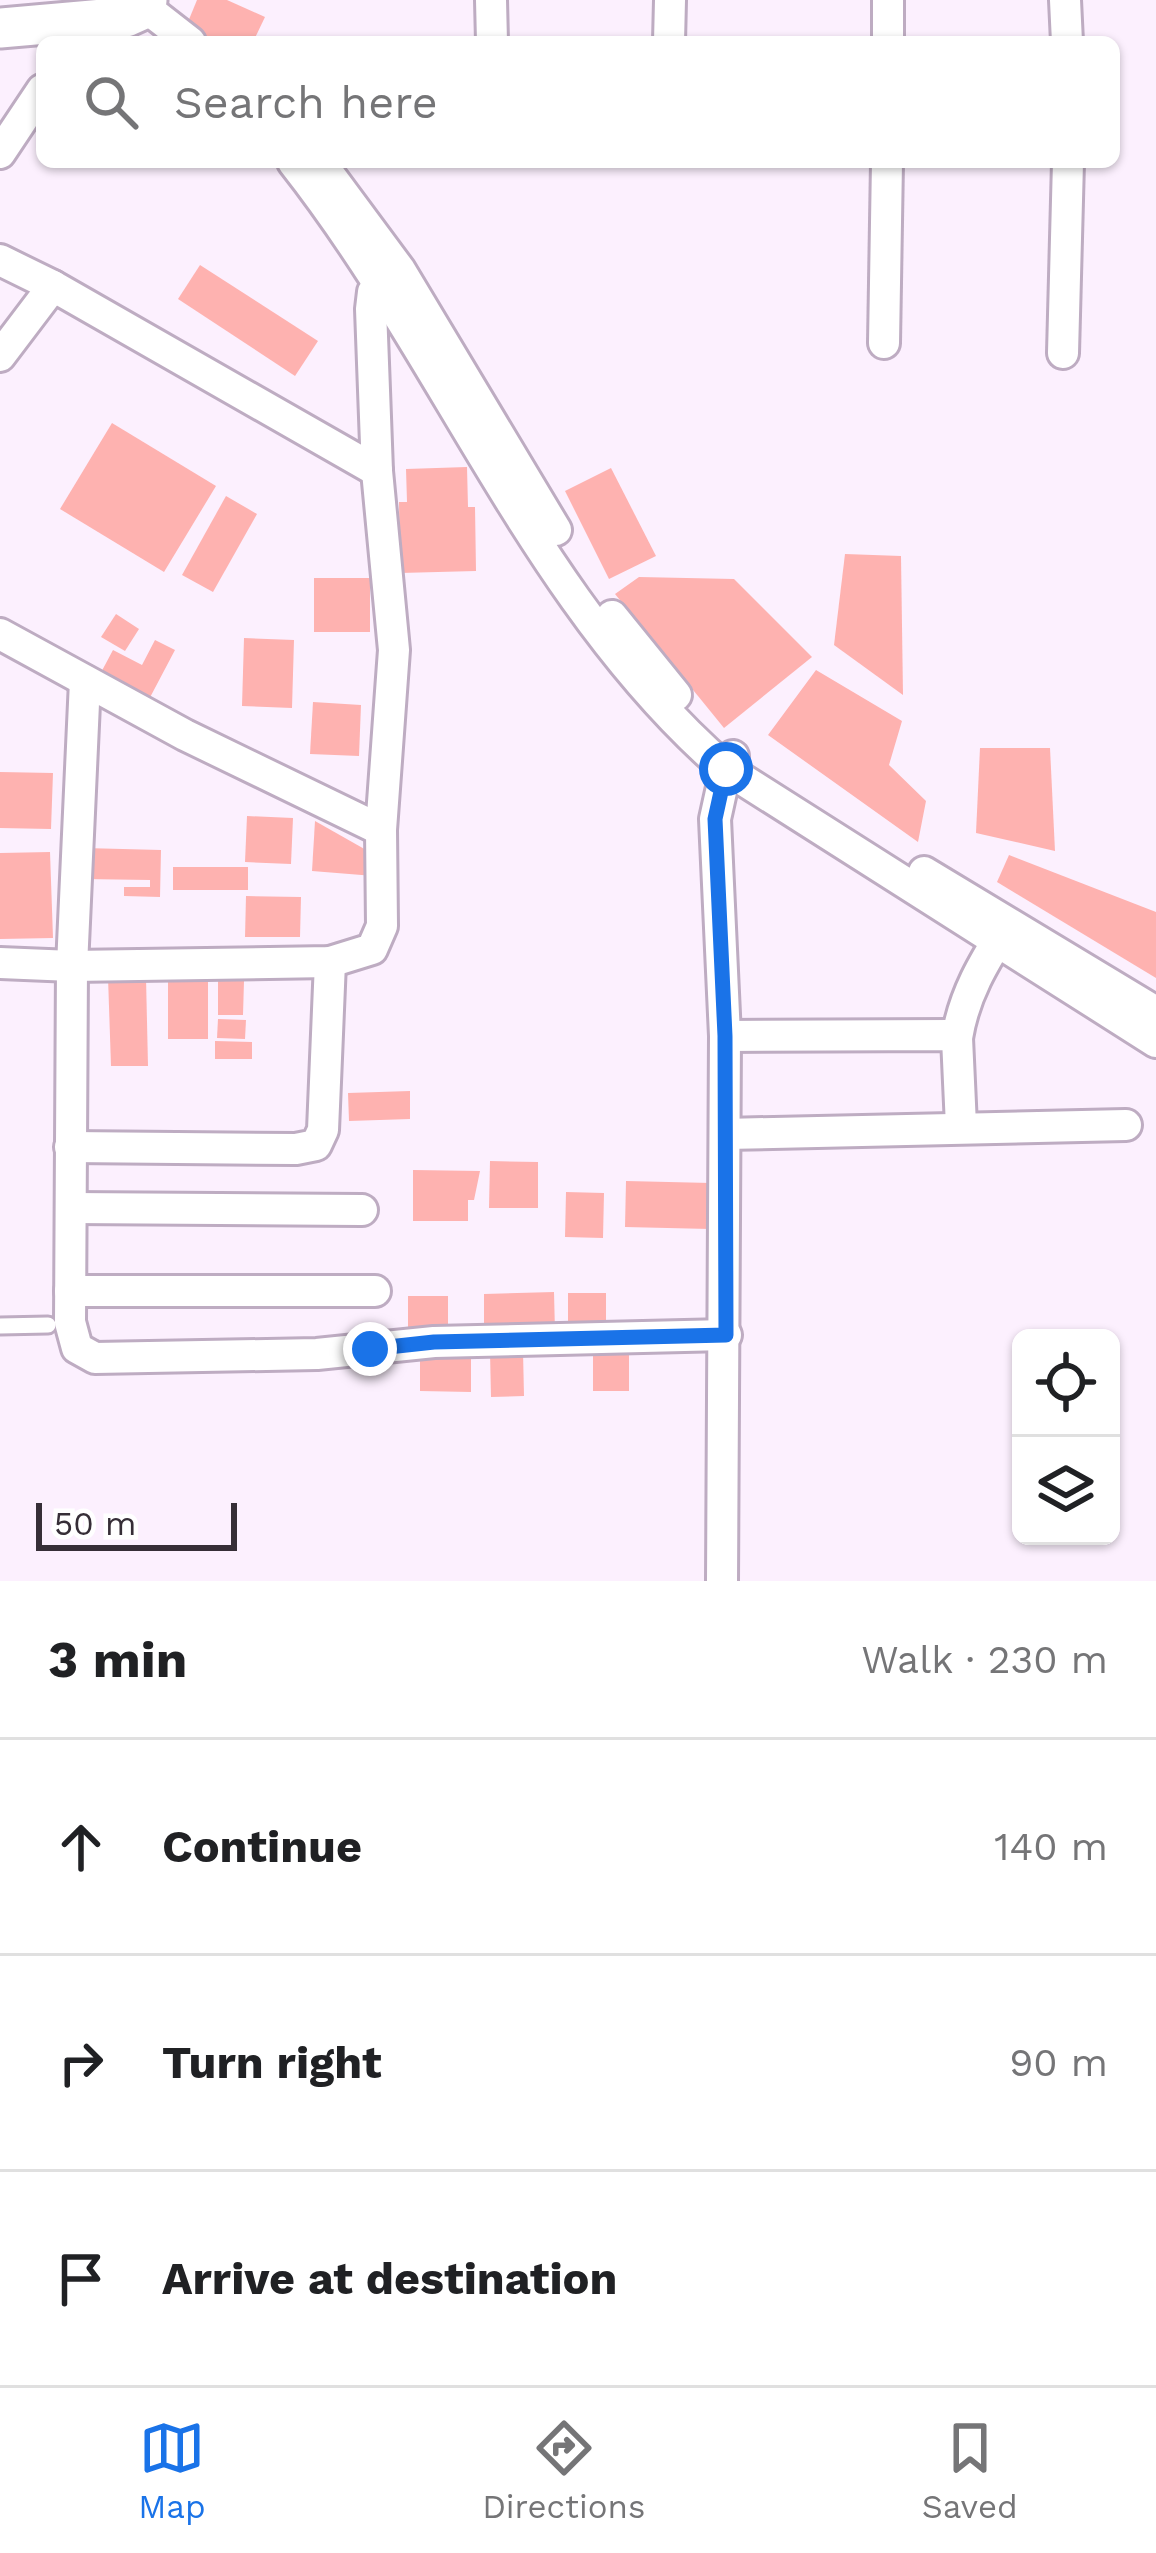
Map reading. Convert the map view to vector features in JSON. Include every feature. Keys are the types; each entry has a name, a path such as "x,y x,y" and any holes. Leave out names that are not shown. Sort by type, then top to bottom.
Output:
{"street":[{"path":"0,1 18,0"},
{"path":"491,0 492,36"},
{"path":"669,36 670,0"},
{"path":"888,0 889,36"},
{"path":"1065,0 1066,36"},
{"path":"0,28 123,16 175,36"},
{"path":"0,153 36,99"},
{"path":"298,168 389,277"},
{"path":"324,168 579,603 657,704 731,760 1003,932 1156,1042"},
{"path":"884,343 887,168"},
{"path":"1063,353 1068,168"},
{"path":"0,260 377,471"},
{"path":"0,963 330,962 364,953 378,943 394,650 377,471 371,309 389,277"},
{"path":"0,356 53,286"},
{"path":"2,640 381,830"},
{"path":"85,681 72,966 70,1322 77,1348 94,1358 278,1355 434,1342 726,1335"},
{"path":"722,1581 725,1036 715,819 731,760"},
{"path":"1003,932 1156,1012"},
{"path":"961,1126 957,1038 962,1007 1003,932"},
{"path":"70,1147 296,1149 316,1145 323,1130 330,962"},
{"path":"725,1036 957,1038"},
{"path":"725,1133 1126,1125"},
{"path":"71,1208 362,1210"},
{"path":"70,1292 375,1291"}],"lane":[{"path":"0,1326 48,1325"}],"building":[{"path":"197,0 227,0 265,17 256,36 183,34"},
{"path":"200,265 318,341 295,376 178,299"},
{"path":"112,423 216,486 164,572 60,509"},
{"path":"467,467 468,507 475,507 476,571 400,573 399,502 407,502 406,469"},
{"path":"611,468 656,556 609,579 565,491"},
{"path":"226,496 257,514 213,592 182,575"},
{"path":"845,554 901,556 903,695 834,645"},
{"path":"639,577 734,579 812,657 724,728 615,594"},
{"path":"314,578 370,578 370,632 314,632"},
{"path":"116,614 139,629 125,651 101,637"},
{"path":"244,638 294,640 292,708 242,706"},
{"path":"155,640 175,650 146,705 97,680 113,650 142,665"},
{"path":"816,670 902,721 889,765 926,801 918,842 768,735"},
{"path":"313,702 361,705 359,756 310,754"},
{"path":"980,748 1050,748 1055,851 976,833"},
{"path":"0,772 53,773 51,829 0,828"},
{"path":"247,816 293,818 291,864 245,862"},
{"path":"315,821 375,855 374,876 312,871"},
{"path":"84,848 161,850 160,897 124,896 124,887 150,887 150,880 83,879"},
{"path":"50,852 53,938 0,939 0,853"},
{"path":"1009,855 1156,912 1156,978 997,882"},
{"path":"173,867 248,867 248,890 173,890"},
{"path":"246,896 301,897 300,937 245,937"},
{"path":"108,977 146,977 148,1066 111,1066"},
{"path":"168,981 208,981 208,1039 168,1039"},
{"path":"218,981 244,981 243,1015 218,1015"},
{"path":"218,1019 246,1020 245,1039 217,1038"},
{"path":"215,1041 252,1042 252,1059 215,1059"},
{"path":"410,1091 410,1119 349,1121 348,1093"},
{"path":"490,1161 538,1162 538,1208 489,1208"},
{"path":"413,1170 480,1171 474,1200 468,1200 468,1221 413,1221"},
{"path":"626,1181 711,1183 710,1229 625,1227"},
{"path":"566,1192 604,1193 603,1238 565,1237"},
{"path":"554,1292 555,1332 484,1333 484,1294"},
{"path":"568,1293 606,1293 606,1337 568,1337"},
{"path":"408,1296 448,1296 448,1338 408,1338"},
{"path":"593,1349 629,1349 629,1391 593,1391"},
{"path":"420,1350 471,1350 471,1392 420,1391"},
{"path":"523,1351 524,1396 491,1397 490,1352"}],"route":[{"path":"370,1349 434,1342 726,1335 725,1036 715,819 726,769"}]}
